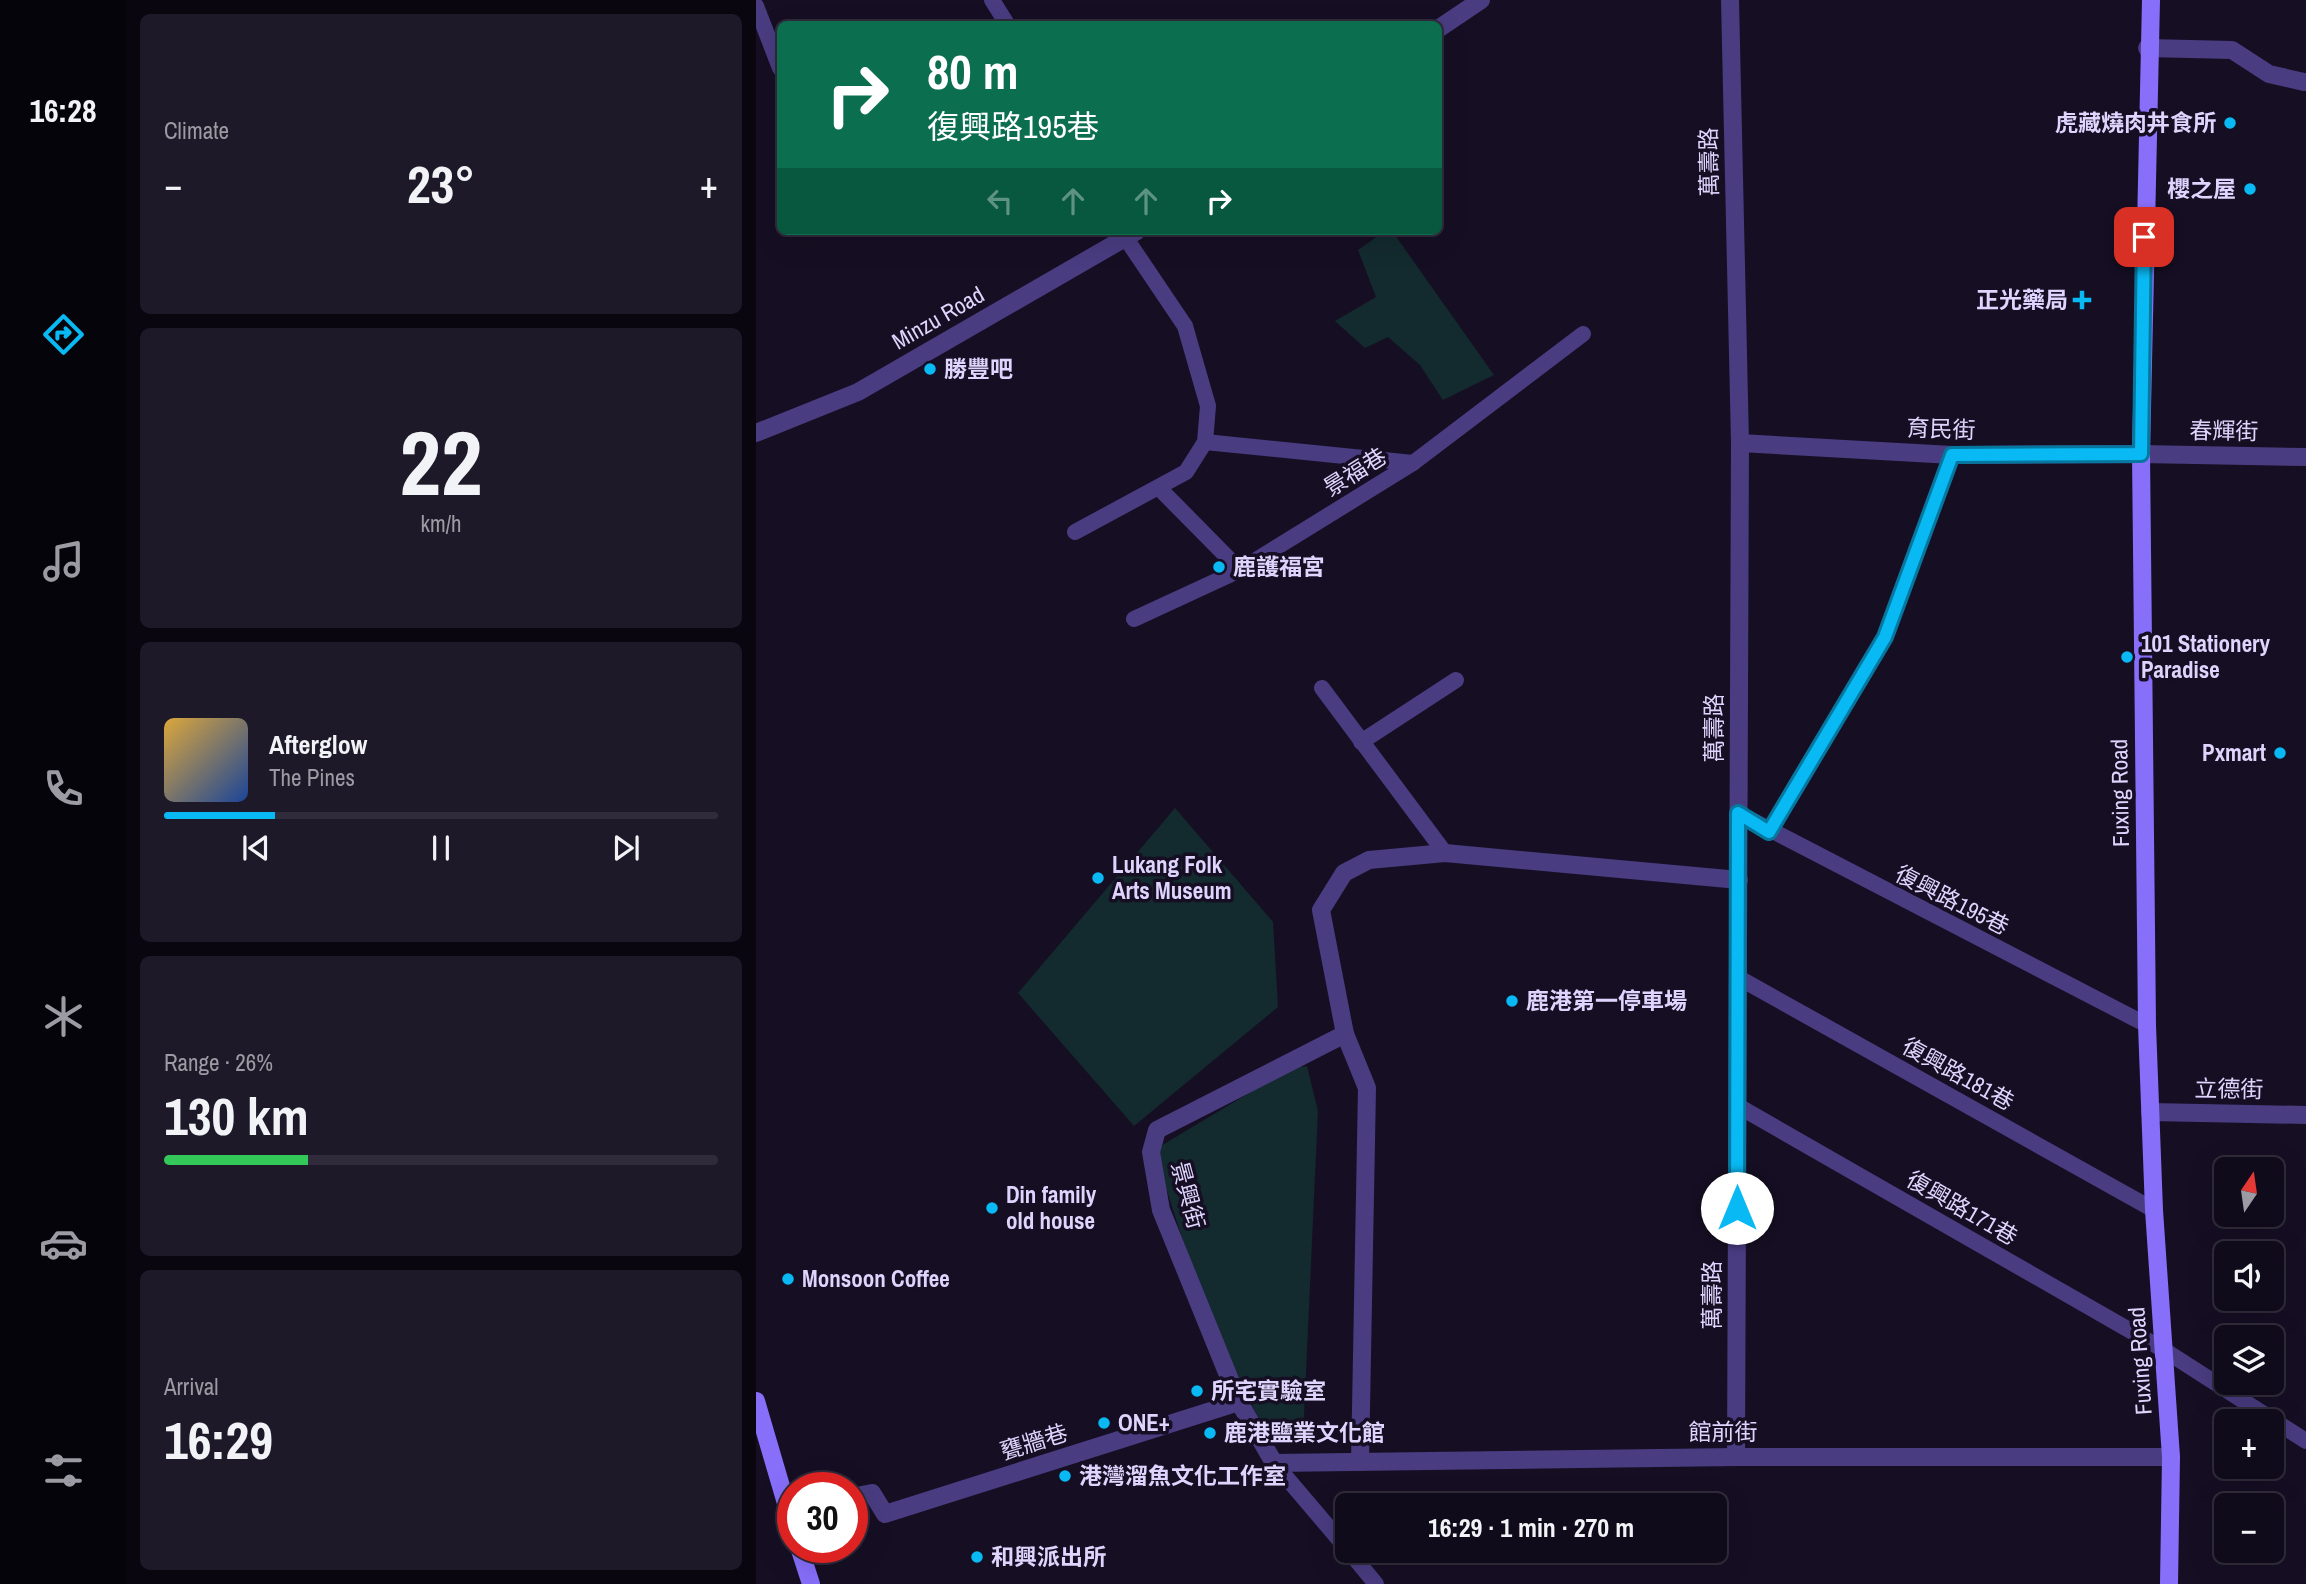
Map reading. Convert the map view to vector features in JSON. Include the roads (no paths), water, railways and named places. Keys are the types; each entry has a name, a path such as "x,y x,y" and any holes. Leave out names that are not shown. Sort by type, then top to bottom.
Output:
{"street":[{"path":"1442,26 1481,0"},
{"name":"萬壽路","path":"1730,0 1740,443 1736,1457"},
{"name":"Fuxing Road","path":"2151,0 2147,48 2141,454 2147,1024 2154,1210 2171,1457 2169,1584"},
{"path":"2147,48 2232,50 2269,74 2304,82"},
{"name":"Minzu Road","path":"756,433 858,392 1126,235"},
{"name":"育民街","path":"1740,443 1952,455 2141,454"},
{"name":"春輝街","path":"2141,454 2306,457"},
{"path":"1360,1462 1367,1088 1345,1034 1321,910 1344,873 1369,860 1445,853 1739,880"},
{"name":"景興街","path":"1274,1463 1239,1402 1161,1210 1151,1152 1157,1130 1345,1034"},
{"name":"立德街","path":"2150,1112 2306,1115"},
{"path":"756,1401 778,1472"},
{"name":"甕牆巷","path":"868,1494 872,1493 885,1514 1239,1402"},
{"name":"館前街","path":"1274,1463 1736,1457 2171,1457"},
{"path":"804,1563 811,1584"}],"lane":[{"path":"992,0 1005,21"},
{"path":"756,6 777,60"},
{"path":"1075,532 1160,489 1186,472 1205,442 1208,406 1185,326 1129,235"},
{"name":"景福巷","path":"1134,619 1240,570 1413,463 1583,334"},
{"path":"1205,442 1413,463"},
{"path":"1769,832 1885,637 1952,455"},
{"path":"1160,489 1240,570"},
{"path":"1361,742 1456,680"},
{"path":"1322,688 1445,853"},
{"name":"復興路195巷","path":"1738,813 1769,832 2147,1024"},
{"name":"復興路181巷","path":"1739,978 2154,1210"},
{"name":"復興路171巷","path":"1738,1106 2164,1350 2306,1441"},
{"path":"1274,1463 1335,1535"},
{"path":"1359,1563 1376,1584"}],"place":[{"name":"虎藏燒肉丼食所","path":"2230,123"},
{"name":"櫻之屋","path":"2250,189"},
{"name":"正光藥局","path":"2082,300"},
{"name":"勝豐吧","path":"930,369"},
{"name":"鹿護福宮","path":"1219,567"},
{"name":"101 Stationery Paradise","path":"2127,657"},
{"name":"Pxmart","path":"2280,753"},
{"name":"Lukang Folk Arts Museum","path":"1098,878"},
{"name":"鹿港第一停車場","path":"1512,1001"},
{"name":"Din family old house","path":"992,1208"},
{"name":"Monsoon Coffee","path":"788,1279"},
{"name":"所宅實驗室","path":"1197,1391"},
{"name":"ONE+","path":"1104,1423"},
{"name":"鹿港鹽業文化館","path":"1210,1433"},
{"name":"港灣溜魚文化工作室","path":"1065,1476"},
{"name":"和興派出所","path":"977,1557"}]}
